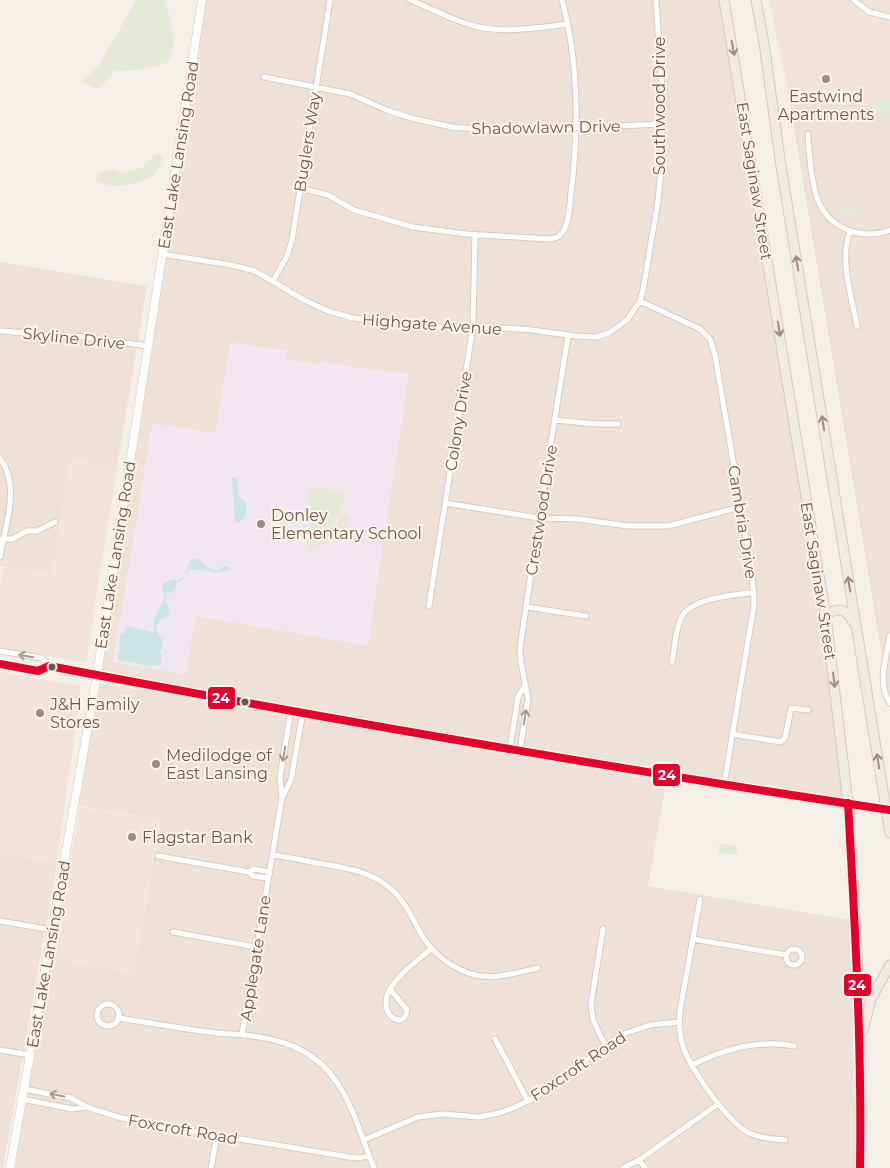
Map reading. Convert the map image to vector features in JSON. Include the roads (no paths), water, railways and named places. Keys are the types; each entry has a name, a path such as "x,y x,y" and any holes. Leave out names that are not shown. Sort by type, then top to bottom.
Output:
{"main road":[{"name":"East Lake Lansing Road","path":"10,1168 96,674 202,0"},
{"name":"East Saginaw Street","path":"724,0 826,617 848,803 857,950 860,1054 860,1168"},
{"name":"East Saginaw Street","path":"756,0 764,42 781,166 855,625 888,810 890,833"},
{"path":"826,617 828,613 842,610 848,613 855,625"},
{"path":"96,674 520,750 724,785 888,810"},
{"path":"860,1054 863,1030 871,999 890,965"}],"street":[{"name":"Buglers Way","path":"274,281 287,256 292,240 330,0"},
{"path":"410,0 463,23 487,29 512,30 568,24"},
{"path":"300,188 316,191 354,210 434,230 475,235 548,239 558,237 564,229 570,206 576,128 575,81 568,24 562,0"},
{"name":"Southwood Drive","path":"640,301 658,201 662,158 662,78 656,0"},
{"path":"854,0 869,12 890,18"},
{"name":"Shadowlawn Drive","path":"264,77 350,94 389,111 449,126 496,131 662,124"},
{"path":"808,134 815,187 820,203 836,223 850,232 875,234 890,230"},
{"path":"850,232 846,242 845,256 858,326"},
{"name":"Colony Drive","path":"429,606 473,326 475,235"},
{"name":"Highgate Avenue","path":"162,254 238,266 255,271 305,301 328,311 353,318 384,323 449,328 473,326 591,337 609,333 628,320 640,301"},
{"name":"Cambria Drive","path":"640,301 693,324 710,339 715,354 754,592 754,605 724,785"},
{"name":"Skyline Drive","path":"0,330 83,337 148,346"},
{"name":"Crestwood Drive","path":"520,750 528,699 520,648 568,336"},
{"path":"555,420 618,424"},
{"path":"0,458 8,472 11,484 11,495 0,557"},
{"path":"445,503 539,518 578,519 628,526 668,526 740,507"},
{"path":"2,539 12,539 27,531 37,531 55,522"},
{"path":"672,662 679,623 686,611 704,601 754,592"},
{"path":"526,607 586,616"},
{"path":"890,636 883,688 890,703"},
{"path":"0,651 42,658 49,666"},
{"path":"0,664 38,670 49,666 96,674"},
{"path":"510,748 518,697 525,685"},
{"path":"732,734 781,742 785,738 791,708 808,710"},
{"name":"Applegate Lane","path":"291,710 280,777 282,798 242,1034 279,1040 298,1048 316,1059 336,1081 364,1140 374,1168"},
{"name":"Applegate Lane","path":"282,798 291,780 303,712"},
{"path":"272,855 360,872 385,884 406,905 431,949 457,969 477,977 503,976 538,968"},
{"path":"158,856 249,872 253,876 268,878"},
{"path":"249,872 254,869 269,872"},
{"path":"700,899 679,1022 682,1044 692,1066 718,1104 736,1125 748,1133 785,1140"},
{"path":"0,921 52,930"},
{"path":"603,929 591,1004 593,1020 605,1045"},
{"path":"173,932 256,947"},
{"path":"693,940 786,955"},
{"path":"390,989 407,1010 403,1020 398,1021 392,1018 387,1011 385,1005 390,989 397,980 431,949"},
{"path":"103,1006 113,1006 118,1011 118,1018 111,1026 104,1026 97,1018 98,1011 103,1006"},
{"path":"118,1018 219,1034 242,1034"},
{"name":"Foxcroft Road","path":"364,1140 418,1118 442,1114 469,1117 488,1116 513,1108 536,1097 605,1045 631,1030 650,1025 679,1022"},
{"path":"495,1039 528,1101"},
{"path":"692,1066 728,1050 764,1043 794,1046"},
{"path":"0,1050 30,1055"},
{"name":"Foxcroft Road","path":"24,1089 71,1098 87,1107 118,1117 349,1157 360,1158 369,1155"},
{"name":"Foxcroft Road","path":"22,1100 72,1108 87,1107"},
{"path":"623,1168 639,1160 718,1104"},
{"path":"211,1168 217,1135"},
{"path":"639,1160 644,1168"}],"water":[{"path":"232,478 237,478 238,496 246,502 245,516 239,522 235,522"},
{"path":"193,559 198,559 209,568 217,571 222,567 228,566 230,569 220,572 200,569 189,570 187,575 184,578 177,582 174,590 167,594 168,616 160,621 157,626 158,633 163,640 160,652 162,656 160,665 148,666 118,660 120,636 125,632 127,626 155,633 155,616 165,594 162,591 162,586 186,575 189,562"}],"place":[{"name":"Eastwind Apartments","path":"826,79"},
{"name":"Donley Elementary School","path":"261,524"},
{"name":"J&H Family Stores","path":"40,713"},
{"name":"Medilodge of East Lansing","path":"156,764"},
{"name":"Flagstar Bank","path":"132,837"}]}
